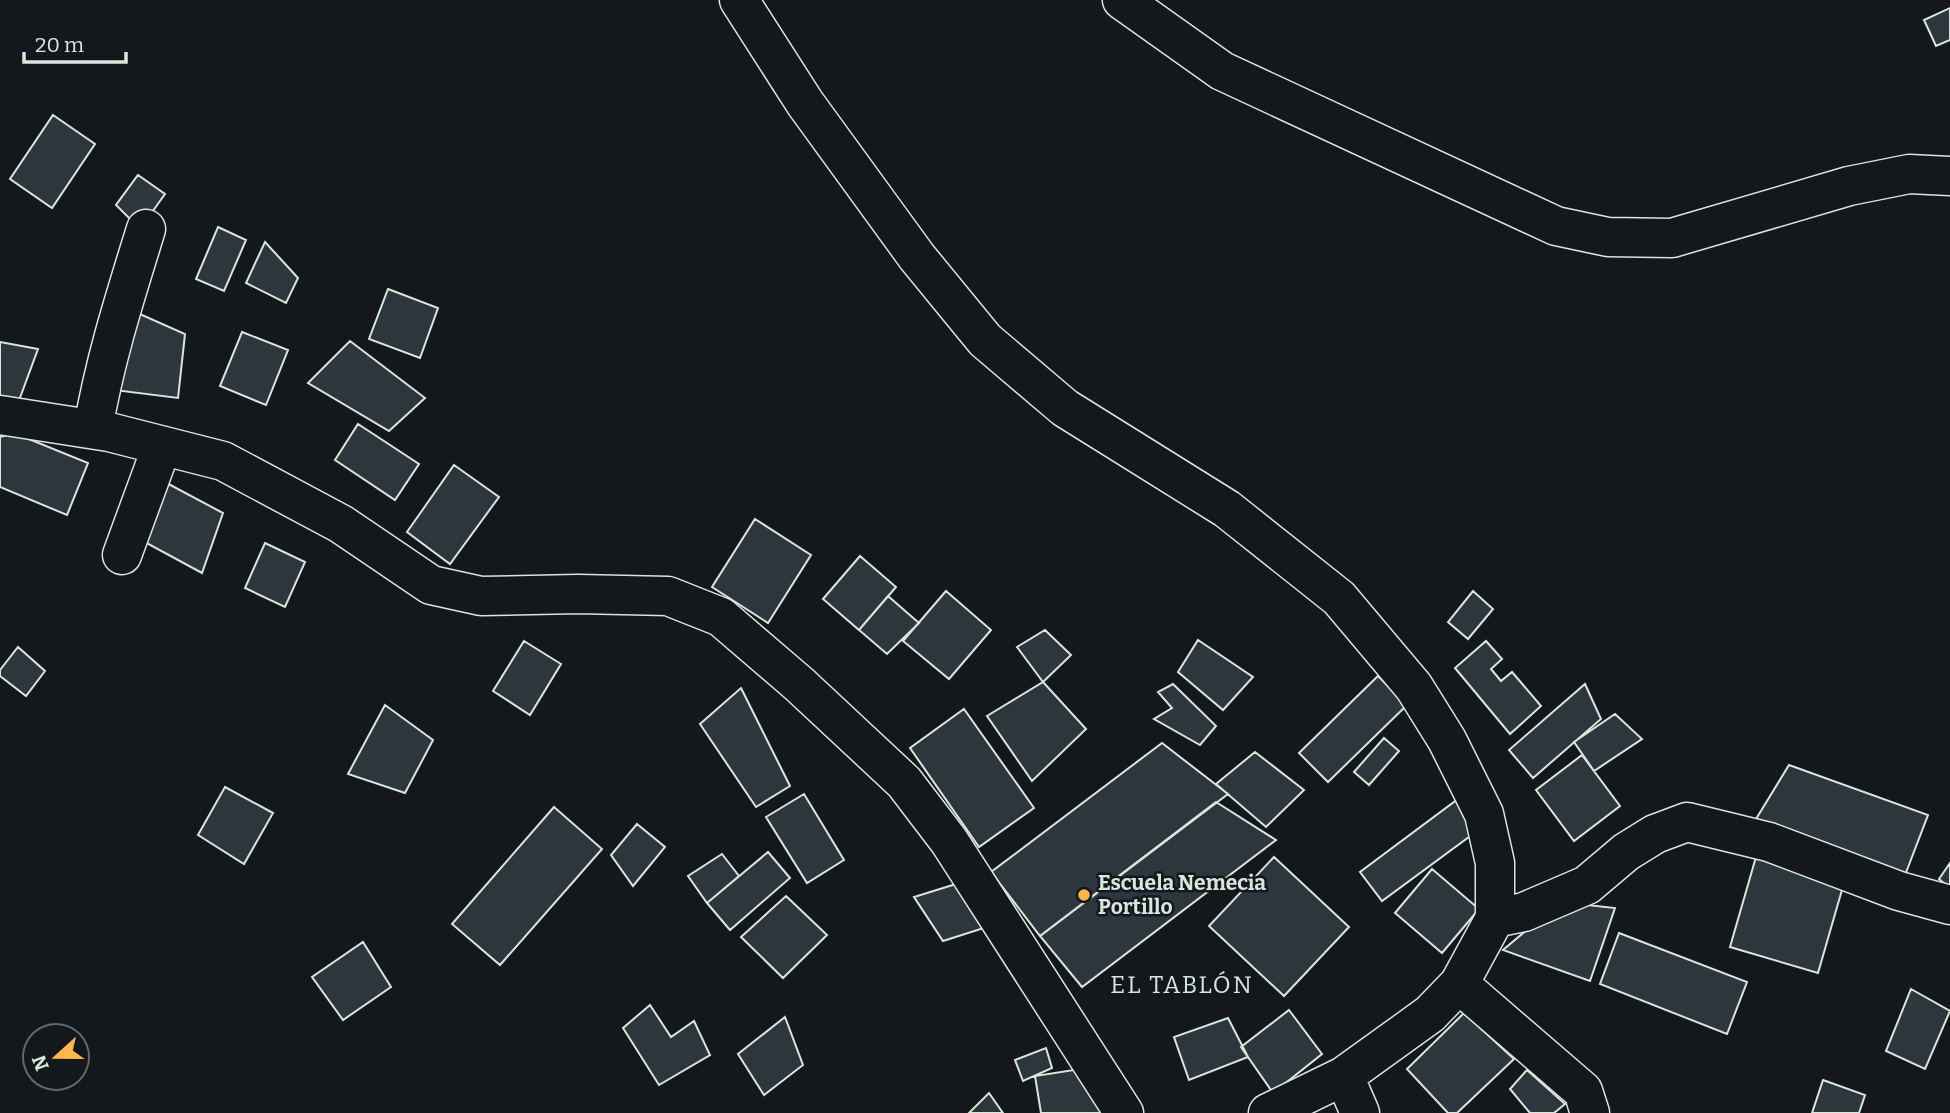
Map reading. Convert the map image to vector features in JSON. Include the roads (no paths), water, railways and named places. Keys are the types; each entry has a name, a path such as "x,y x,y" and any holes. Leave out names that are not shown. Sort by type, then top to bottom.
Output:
{"street":[{"path":"739,0 805,103 909,246 985,340 1065,408 1227,509 1339,598 1414,687 1447,740 1484,814 1495,863 1495,918 1459,984 1430,1014 1344,1076 1268,1113"},
{"path":"1122,0 1222,71 1556,226 1569,229 1608,237 1672,238 1849,186 1909,174 1950,177"},
{"path":"93,429 103,372 115,326 146,229"},
{"path":"0,415 93,429 223,461 341,524 431,585 481,596 668,596 721,617 799,684 904,782 949,841 1124,1113"},
{"path":"122,555 162,446"},
{"path":"1495,918 1524,912 1587,885 1626,852 1687,822 1769,842 1899,891 1950,905"},
{"path":"1459,984 1583,1091 1590,1113"},
{"path":"1344,1076 1360,1113"}],"place":[{"name":"Escuela Nemecia Portillo","path":"1084,895"}],"district":[{"name":"EL TABLÓN","path":"1182,985"}]}
